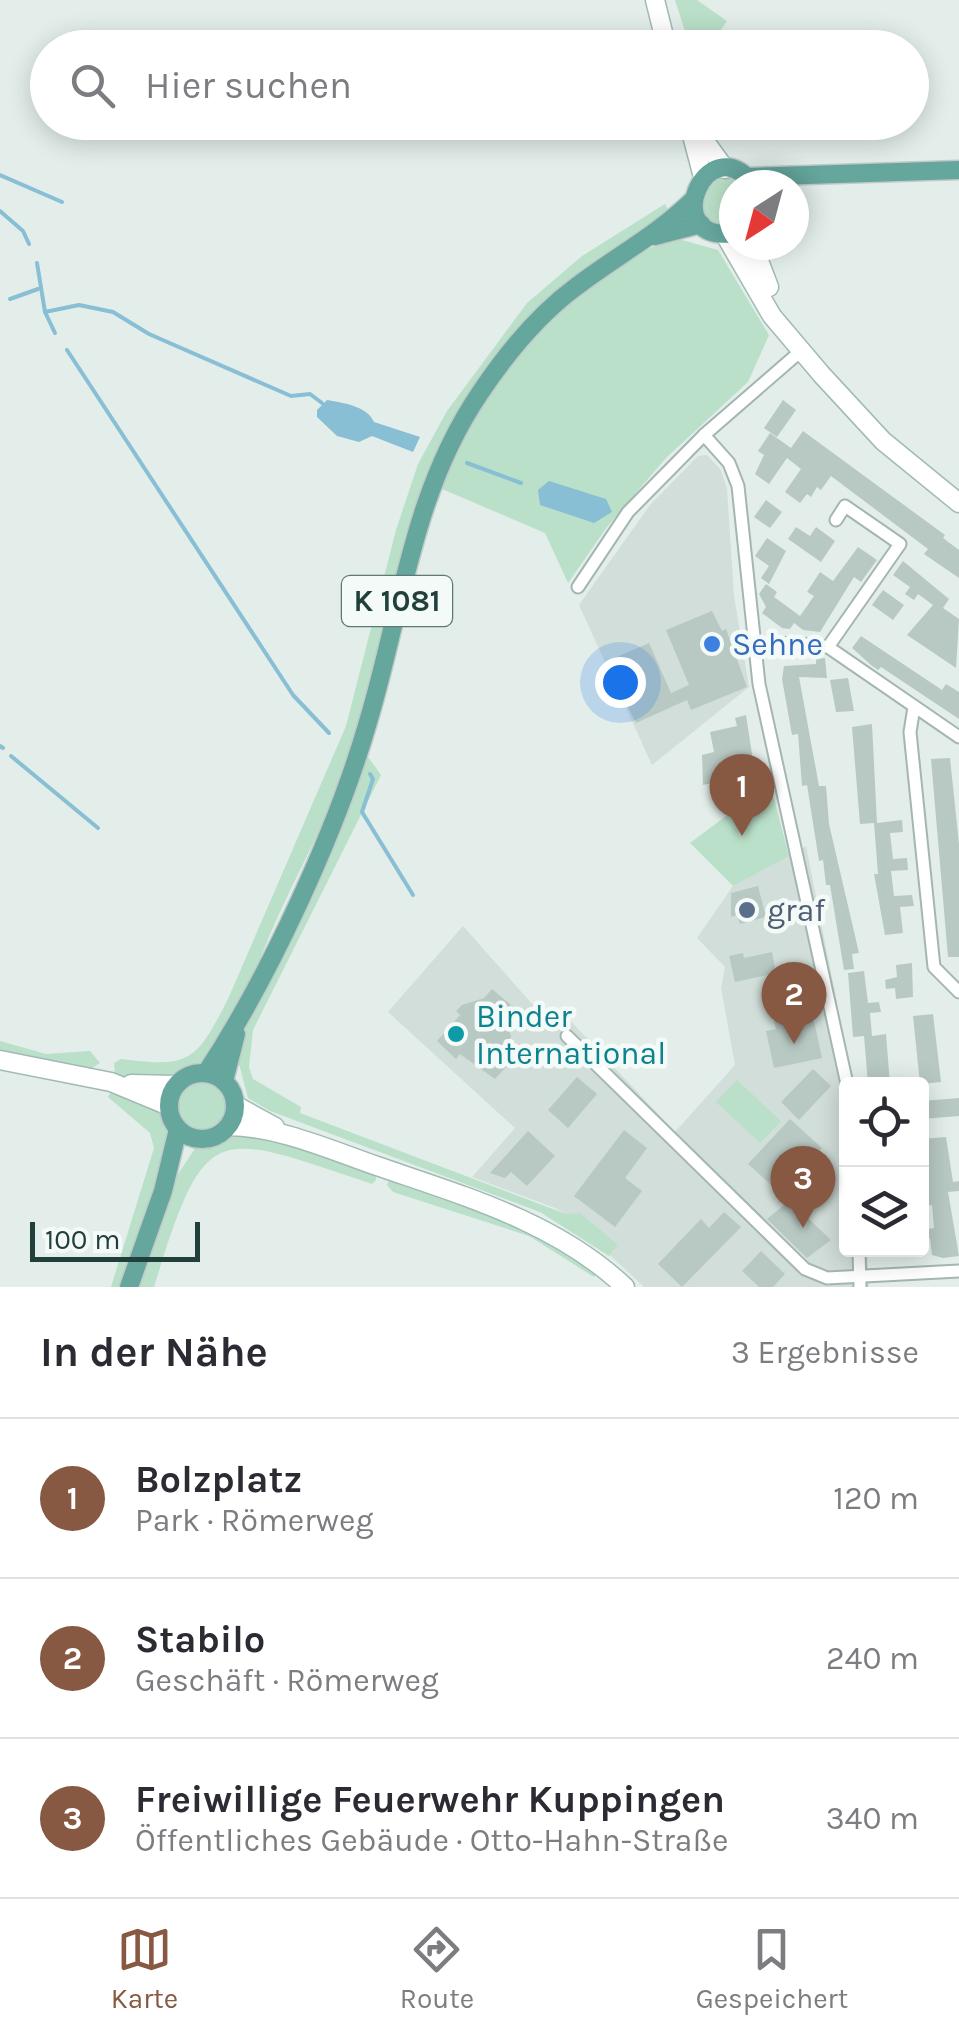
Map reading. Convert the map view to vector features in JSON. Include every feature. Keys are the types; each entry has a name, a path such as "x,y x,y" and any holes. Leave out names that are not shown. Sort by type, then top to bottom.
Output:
{"main road":[{"path":"719,230 701,224 693,200 703,177 729,170"},
{"path":"809,177 959,170"},
{"path":"809,181 829,175"},
{"name":"K 1081","path":"215,1077 357,757 412,540 448,447 480,394 530,330 574,288 693,200"},
{"name":"K 1081","path":"645,239 701,224"},
{"path":"129,1287 164,1191 178,1129 169,1106 176,1086 186,1077 215,1077 235,1105 228,1126 216,1136 198,1139 178,1129"},
{"path":"164,1191 198,1139"}],"street":[{"path":"656,0 663,30"},
{"path":"694,140 703,177"},
{"path":"704,140 725,168"},
{"path":"743,260 772,316 798,346 883,440 959,503"},
{"path":"760,260 798,346"},
{"path":"578,586 628,512 798,346"},
{"path":"704,435 729,463 738,486 754,648 846,1077"},
{"path":"828,647 900,544 845,506 836,520"},
{"path":"754,648 791,643 828,647 959,737"},
{"path":"914,707 910,732 934,967 959,992"},
{"path":"567,1036 805,1268 827,1278 860,1282 959,1271"},
{"path":"0,1060 111,1082 176,1086"},
{"path":"111,1082 169,1106"},
{"path":"235,1105 293,1136 525,1219 588,1257 626,1287"},
{"path":"228,1126 293,1136"},
{"path":"859,1257 860,1282"}],"shaded area":[{"path":"707,455 721,470 727,489 734,596 749,687 652,765 579,605 650,505 698,456"},
{"path":"806,846 852,1077 839,1077 839,1257 867,1257 869,1287 644,1287 610,1255 617,1245 555,1208 472,1177 515,1128 388,1012 463,926 549,1023 564,1014 675,1132 735,1065 721,988 725,967 697,938 733,886"}],"green space":[{"path":"675,0 697,0 727,21 721,30 685,30"},
{"path":"719,176 719,225 711,224 699,209 703,185"},
{"path":"665,204 669,212 581,274 528,321 504,347 462,407 425,486 411,527 369,696 348,763 225,1036 208,1061 187,1075 151,1080 115,1076 114,1063 121,1059 163,1062 189,1056 208,1036 228,999 346,726 396,530 418,464 447,411 527,303 582,256"},
{"path":"679,235 682,240 718,250 719,260 724,260 769,335 748,382 666,458 607,527 568,583 545,533 442,489 480,410 535,338 567,306 640,254"},
{"path":"366,754 381,775 253,1030 249,1067 253,1079 301,1107 300,1113 566,1214 580,1213 618,1245 609,1256 540,1212 270,1111 248,1098 239,1064 234,1062 237,1048"},
{"path":"770,783 789,856 733,886 690,843"},
{"path":"0,1041 46,1054 90,1051 100,1063 89,1070 0,1054"},
{"path":"202,1079 221,1087 229,1106 221,1125 202,1133 183,1125 175,1106 183,1087"},
{"path":"737,1080 781,1121 760,1143 716,1102"},
{"path":"113,1089 152,1105 162,1114 167,1128 161,1171 121,1287 111,1287 154,1148 150,1133 108,1097"},
{"path":"234,1132 271,1135 376,1175 376,1180 372,1184 278,1154 247,1149 223,1152 204,1166 188,1192 154,1287 136,1287 178,1174 196,1147"},
{"path":"390,1178 534,1231 597,1272 594,1277 529,1236 393,1192 387,1185"}],"water":[{"path":"327,400 354,406 374,422 420,437 413,452 372,436 359,442 337,436 317,417 317,410"},
{"path":"549,481 606,499 612,512 594,523 540,505 538,490"}],"building":[{"path":"783,400 796,410 777,437 764,428"},
{"path":"803,431 945,535 943,538 959,550 959,578 924,554 928,549 831,476 821,490 817,487 811,497 807,494 800,503 785,492 801,469 787,458 769,484 755,474 764,455 758,451 770,433 791,448"},
{"path":"766,500 782,512 770,528 754,517"},
{"path":"796,527 810,536 816,527 835,541 821,562 788,539"},
{"path":"767,538 786,551 769,584 761,578 769,566 755,556"},
{"path":"858,547 877,560 861,582 854,577 820,632 803,630 794,623 790,629 782,628 762,613 766,607 759,594 766,584 777,592 774,597 800,616 814,596 807,592 820,572 833,581"},
{"path":"903,561 949,599 943,608 959,619 956,668 907,635 933,605 918,594 914,600 905,594 910,587 893,575"},
{"path":"883,590 904,605 893,620 872,605"},
{"path":"712,611 722,631 726,629 747,687 691,710 687,700 636,723 627,705 632,702 612,659 649,643 671,693 689,685 666,630"},
{"path":"861,636 942,690 946,684 959,692 959,719 881,667 878,670 871,665 852,648"},
{"path":"825,658 827,678 799,677 819,786 826,786 829,824 859,953 852,954 854,969 844,970 830,885 826,885 823,860 819,861 807,785 802,786 798,734 792,735 782,679 784,666 816,664 816,659"},
{"path":"848,678 854,711 836,712 830,680"},
{"path":"746,715 755,774 703,785 702,755 714,752 710,732 737,726 735,718"},
{"path":"872,724 877,823 902,820 903,832 890,833 893,859 907,858 908,870 891,871 894,896 912,895 914,906 900,907 903,933 885,935 874,874 878,874 874,823 860,824 852,727"},
{"path":"950,758 959,844 959,957 948,957 931,759"},
{"name":"graf","path":"758,886 766,917 740,924 737,915 731,917 731,893"},
{"path":"772,952 776,973 735,982 729,956 743,953 744,958"},
{"path":"912,963 913,997 896,999 895,988 886,989 885,980 897,977 896,965"},
{"path":"864,971 868,1003 879,1002 881,1012 870,1013 872,1036 886,1034 889,1077 867,1077 864,1036 853,1037 848,973"},
{"name":"Binder International","path":"492,989 511,1005 503,1015 511,1036 504,1056 511,1062 495,1079 460,1054 456,1059 437,1041 460,1015 456,1011 462,1005 484,998"},
{"path":"799,990 807,1022 814,1021 822,1058 774,1068 766,1031 776,1029 768,994"},
{"path":"933,1014 941,1082 929,1083 929,1077 919,1077 913,1016"},
{"path":"813,1069 831,1086 799,1120 781,1102"},
{"path":"577,1077 597,1094 568,1128 548,1110"},
{"path":"959,1098 959,1116 929,1118 929,1100"},
{"path":"790,1119 822,1148 811,1159 821,1168 791,1202 831,1240 807,1258 767,1219 789,1201 748,1164"},
{"path":"624,1130 647,1148 625,1178 642,1191 615,1227 574,1196"},
{"path":"528,1131 555,1156 527,1186 511,1172 505,1178 490,1173"},
{"path":"946,1137 953,1182 959,1181 959,1191 948,1192 959,1256 932,1255 929,1138"},
{"path":"724,1212 741,1227 682,1287 658,1264 701,1219 709,1228"},
{"path":"761,1251 785,1274 773,1287 759,1287 742,1271"}],"waterway":[{"path":"0,175 62,202"},
{"path":"0,211 23,231 29,244"},
{"path":"37,263 45,312 79,305 113,312 149,334 291,396 310,394 322,403"},
{"path":"10,299 38,289"},
{"path":"45,312 55,333"},
{"path":"67,350 293,695 329,733"},
{"path":"467,463 521,483"},
{"path":"11,756 98,828"},
{"path":"370,774 373,779 362,812 413,895"}],"place":[{"name":"Sehne","path":"712,644"},
{"name":"Bolzplatz","path":"742,836"},
{"name":"graf","path":"747,910"},
{"name":"Binder International","path":"456,1034"},
{"name":"Stabilo","path":"794,1044"},
{"name":"Freiwillige Feuerwehr Kuppingen","path":"803,1228"}]}
